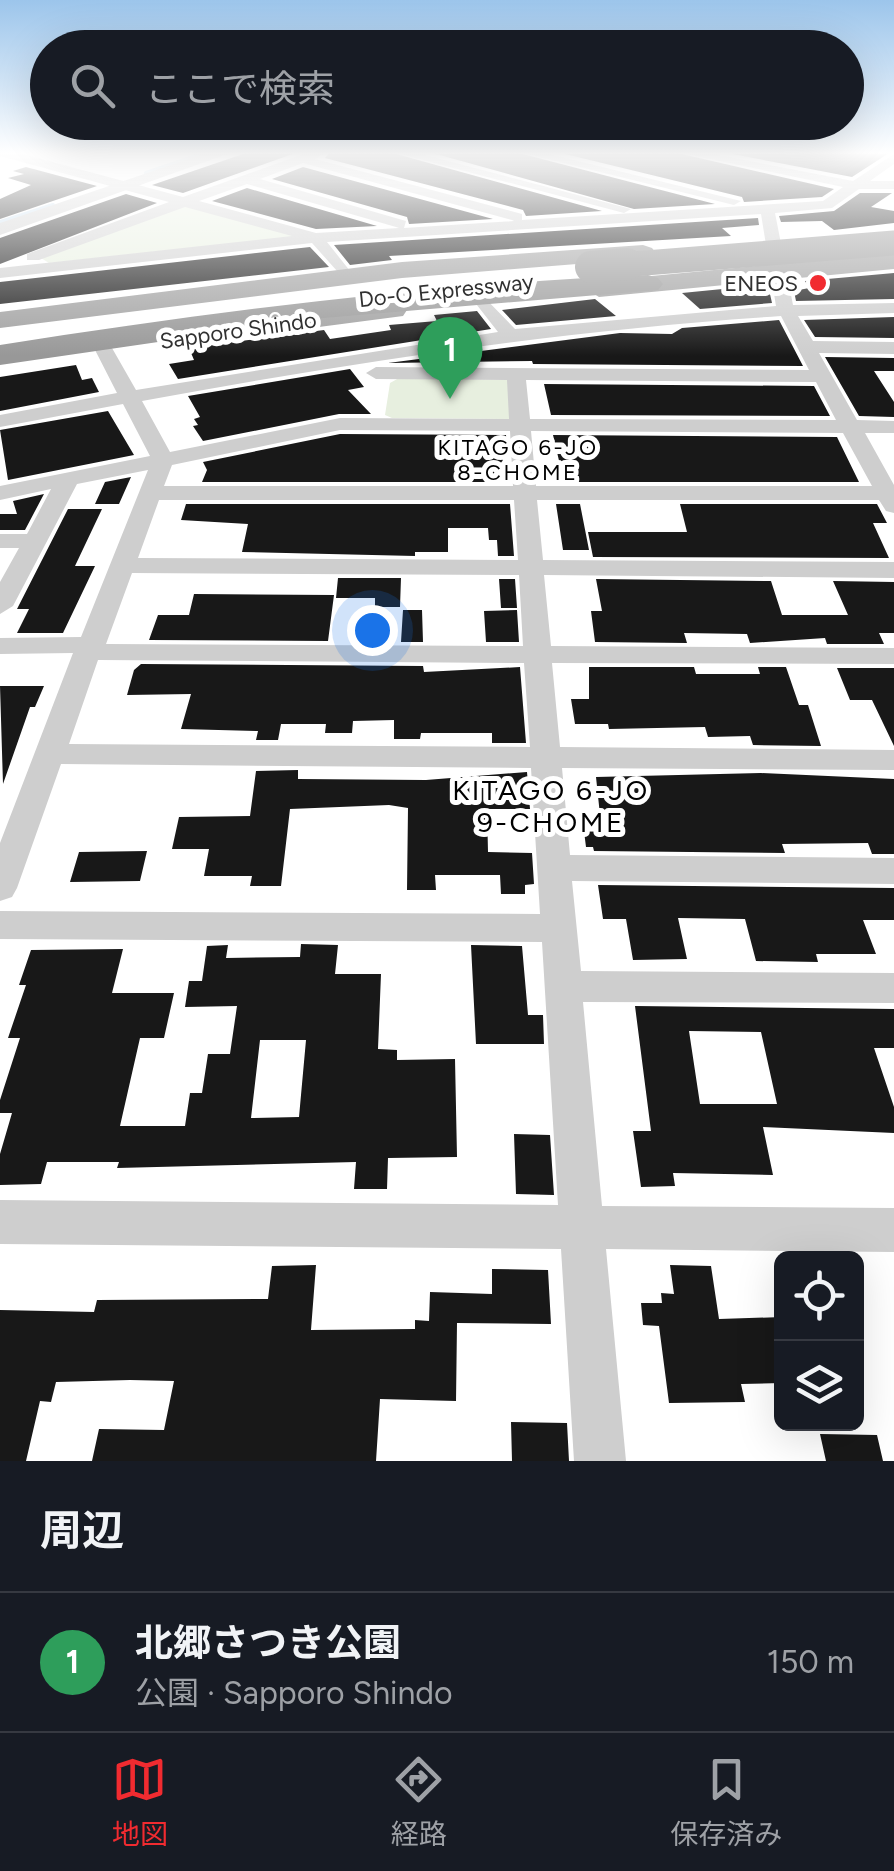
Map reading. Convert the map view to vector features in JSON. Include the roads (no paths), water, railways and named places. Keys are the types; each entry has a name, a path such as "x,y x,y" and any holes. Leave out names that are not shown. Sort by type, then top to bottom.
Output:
{"highway":[{"name":"Sapporo Shindo","path":"0,324 457,264 894,233"},
{"name":"Do-O Expressway","path":"0,336 357,288 894,242"},
{"name":"Do-O Expressway","path":"0,347 429,291 894,252"},
{"name":"Sapporo Shindo","path":"0,364 482,300 894,261"},
{"path":"0,324 457,264"},
{"path":"0,355 112,336 456,296 648,284"}],"street":[{"path":"7,271 23,260 132,220"},
{"path":"250,220 316,238 346,276"},
{"path":"382,220 418,231"},
{"path":"525,220 539,224"},
{"path":"7,271 316,238 592,220"},
{"path":"769,220 785,308 892,498"},
{"path":"482,300 511,336"},
{"path":"0,421 132,396 374,389 516,374 661,348 785,308 894,308"},
{"path":"0,492 340,424 374,389 511,336 661,348 822,376"},
{"path":"806,347 894,348"},
{"path":"0,888 163,460 132,396 102,348"},
{"path":"516,374 600,1461"},
{"path":"374,389 520,426 894,428"},
{"path":"0,606 68,478"},
{"path":"150,493 892,498"},
{"path":"0,541 34,541"},
{"path":"122,565 894,570"},
{"path":"0,646 90,644"},
{"path":"90,644 89,652 894,656"},
{"path":"49,754 894,760"},
{"path":"554,868 894,871"},
{"path":"0,925 558,928"},
{"path":"563,986 894,988"},
{"path":"0,1222 581,1224 894,1230"}],"waterway":[{"path":"0,222 6,220"}],"place":[{"name":"ENEOS","path":"818,283"},
{"name":"北郷さつき公園","path":"450,399"}],"district":[{"name":"KITAGO 6-JO 8-CHOME","path":"518,460"},
{"name":"KITAGO 6-JO 9-CHOME","path":"551,806"}]}
